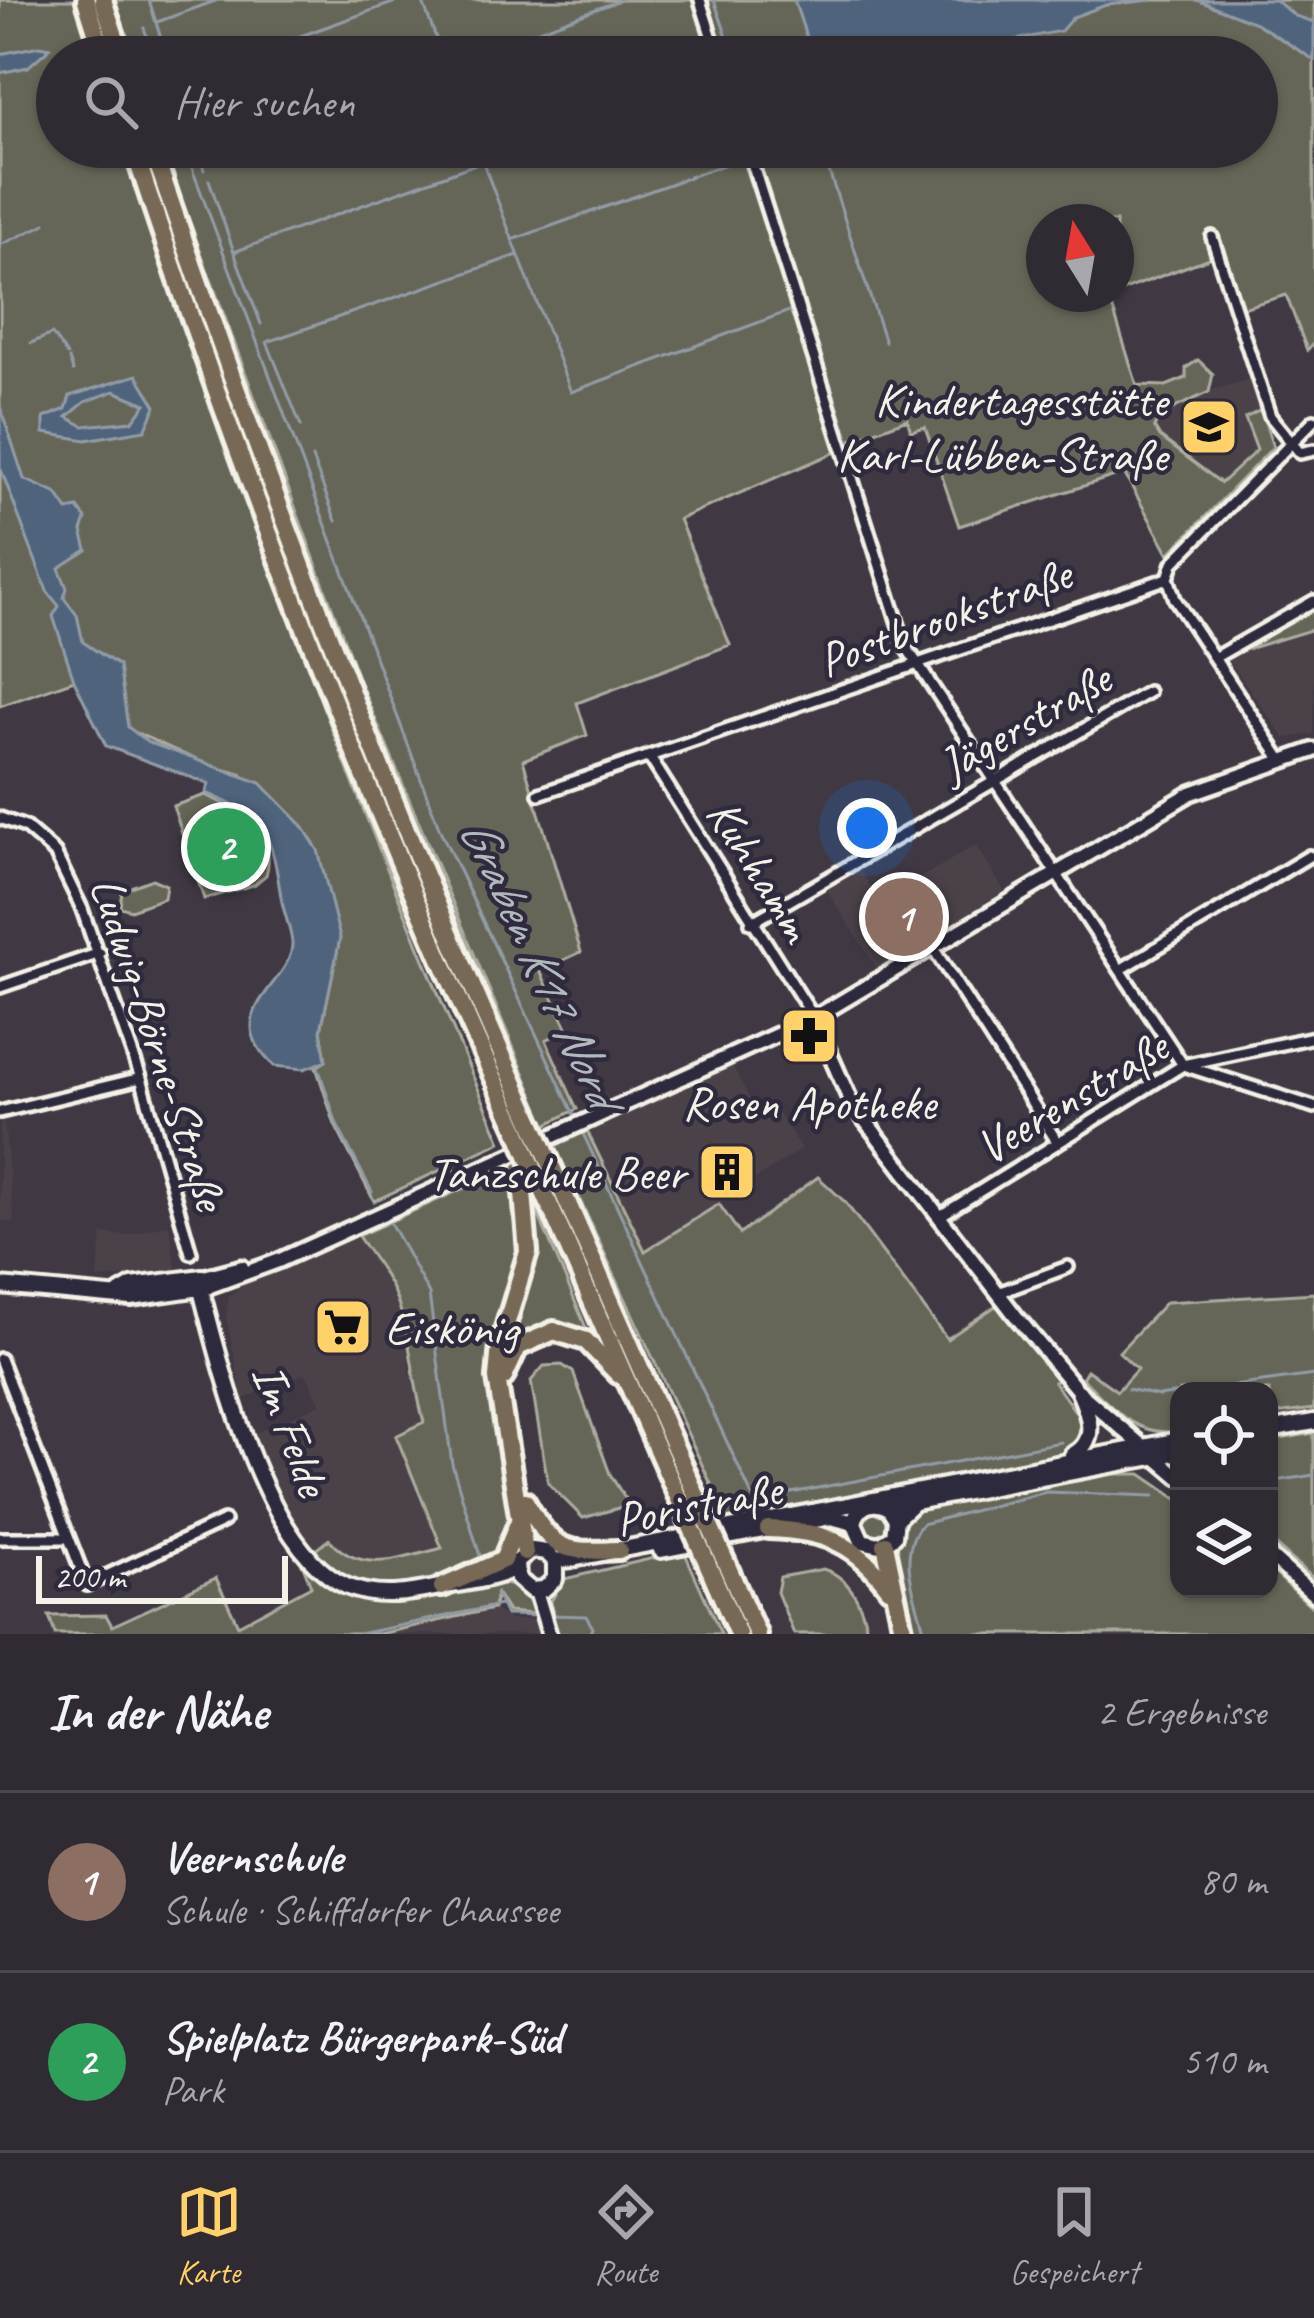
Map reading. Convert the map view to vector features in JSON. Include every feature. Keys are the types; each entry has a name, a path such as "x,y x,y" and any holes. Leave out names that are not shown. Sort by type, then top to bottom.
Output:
{"highway":[{"path":"86,0 97,36"},
{"path":"103,0 115,36"},
{"path":"142,168 297,602 490,1072 521,1130 691,1504 717,1565 738,1634"},
{"path":"159,168 293,546 472,990 534,1164 635,1400"},
{"path":"534,1164 528,1252 500,1345 497,1378 535,1564"},
{"path":"442,1587 503,1560 512,1548 522,1505 503,1389 518,1347 541,1333 576,1335 612,1365 691,1504"},
{"path":"522,1505 555,1544 579,1552 619,1550"},
{"path":"768,1528 836,1537 857,1550 889,1588"},
{"path":"880,1545 901,1634"},
{"path":"880,1545 901,1634"},
{"path":"717,1565 757,1634"}],"main road":[{"path":"0,1286 120,1293 132,1286 202,1282"},
{"name":"Im Felde","path":"202,1282 237,1413 295,1541"},
{"path":"1063,1461 1082,1450 1088,1438 1090,1416 1079,1393"},
{"path":"1278,1428 1314,1422"},
{"name":"Poristraße","path":"893,1513 914,1502 1170,1444"},
{"name":"Poristraße","path":"295,1541 332,1579 360,1591 387,1595 498,1577 535,1564 936,1484 1063,1461 1170,1452"},
{"name":"Poristraße","path":"893,1513 936,1484"},
{"name":"Poristraße","path":"535,1564 831,1517 856,1518 872,1503 893,1513"},
{"name":"Poristraße","path":"807,1509 856,1518"},
{"path":"880,1545 894,1536 893,1513"},
{"name":"Poristraße","path":"856,1518 857,1536 880,1545"},
{"path":"535,1564 541,1595"},
{"name":"Poristraße","path":"535,1564 541,1595"}],"street":[{"path":"700,0 711,36"},
{"path":"754,168 905,645 1184,1065 1314,1107"},
{"path":"1212,237 1270,416 1300,453 1314,450"},
{"path":"1281,759 1168,578 1170,566 1314,420"},
{"name":"Postbrookstraße","path":"539,794 1168,578"},
{"path":"1214,658 1314,601"},
{"name":"Jägerstraße","path":"751,923 1148,692"},
{"path":"202,1282 283,1256 814,1018 1191,793 1314,750"},
{"name":"Kuhhamm","path":"650,757 814,1018"},
{"name":"Ludwig-Börne-Straße","path":"0,818 40,837 55,853 100,953 142,1078 190,1253"},
{"path":"1120,970 1309,856"},
{"path":"934,948 1058,1143"},
{"path":"0,987 100,953"},
{"path":"814,1018 851,1102 998,1293 1079,1393 1170,1470"},
{"name":"Veerenstraße","path":"940,1216 1184,1065 1314,1037"},
{"path":"0,1112 142,1078"},
{"path":"998,1293 1068,1267"},
{"path":"0,1359 87,1585 224,1522"},
{"path":"0,1406 16,1402"},
{"path":"0,1538 67,1538"},
{"path":"1278,1563 1314,1595"},
{"path":"541,1595 548,1630"}],"shaded area":[{"name":"Kindertagesstätte Karl-Lübben-Straße","path":"1252,379 1274,447 1216,506 1156,446 1145,408"},
{"path":"1314,625 1314,734 1285,738 1229,661 1238,651"},
{"path":"976,845 1004,891 877,968 827,890 860,870 880,902"},
{"path":"730,1062 761,1120 776,1110 801,1149 645,1252 587,1131"},
{"path":"0,1123 4,1123 14,1222 0,1221"},
{"path":"169,1224 176,1271 98,1279 102,1234 126,1236"},
{"path":"358,1236 392,1289 404,1322 409,1369 424,1423 396,1436 442,1548 376,1564 333,1546 313,1552 290,1516 254,1434 321,1404 306,1373 243,1399 226,1316 229,1297 240,1286"},
{"path":"493,1609 511,1620 553,1619 556,1634 379,1634"}],"green space":[{"path":"0,0 78,0 89,36 36,36 36,168 132,168 301,649 501,1142 374,1201 335,1125 316,1067 326,1061 321,1030 340,938 242,774 97,720 74,680 0,706"},
{"path":"114,0 696,0 708,36 125,36"},
{"path":"704,0 1314,0 1314,343 1307,350 1286,295 1243,308 1225,252 1134,286 1134,204 1026,204 1026,312 1114,312 1137,385 1166,386 1186,378 1186,368 1198,360 1213,374 1209,392 1162,414 1154,427 1160,437 1221,483 1257,450 1245,418 1261,410 1273,447 1169,554 1124,473 959,526 925,427 911,431 907,419 849,441 759,168 1278,168 1278,36 715,36"},
{"path":"170,168 750,168 841,450 679,519 730,645 577,703 587,735 523,760 581,952 540,971 568,1029 546,1040 577,1109 546,1125 359,680"},
{"path":"1314,608 1314,629 1244,650 1243,644"},
{"path":"205,795 253,825 268,860 266,875 254,885 204,899 173,806"},
{"path":"152,879 166,885 164,898 131,910 120,907 122,890"},
{"path":"587,1131 645,1251 719,1204 740,1234 818,1177 845,1202 947,1339 1000,1303 1059,1379 1054,1382 1082,1421 1079,1437 1084,1440 1063,1457 728,1521 555,1146"},
{"path":"511,1167 522,1237 490,1362 494,1419 513,1511 499,1557 452,1575 403,1586 355,1580 333,1570 313,1552 329,1539 341,1550 368,1561 442,1548 396,1436 424,1422 400,1308 358,1236"},
{"path":"536,1209 587,1330 547,1325 507,1349 535,1250"},
{"path":"1314,1293 1314,1409 1278,1414 1278,1382 1170,1382 1170,1432 1149,1430 1125,1418 1082,1378 1087,1370 1117,1391 1137,1369 1119,1352 1166,1302"},
{"path":"562,1365 573,1372 610,1474 629,1505 583,1518 548,1483 531,1381 544,1366"},
{"path":"1314,1433 1314,1579 1278,1547 1278,1439"},
{"path":"1106,1469 1108,1474 1141,1474 1170,1494 1170,1598 1278,1598 1278,1576 1314,1609 1314,1634 911,1634 892,1546 915,1507"},
{"path":"876,1510 886,1514 890,1524 886,1534 876,1538 866,1534 862,1524 866,1514"},
{"path":"684,1551 721,1634 556,1634 551,1601 564,1579"},
{"path":"300,1558 349,1590 372,1597 420,1598 503,1584 514,1586 537,1609 533,1614 508,1612 497,1594 493,1609 379,1634 55,1634 49,1616 106,1615 112,1626 216,1578 238,1625 311,1586"},
{"path":"823,1569 854,1594 868,1634 794,1634 777,1592 780,1577"}],"water":[{"path":"794,0 1152,0 1106,5 1073,17 1061,31 1035,36 806,36"},
{"path":"1197,0 1275,0 1295,16 1314,22 1314,60 1278,36"},
{"path":"36,47 36,60 28,67 0,73 0,54"},
{"path":"137,375 156,406 145,430 86,440 44,433 44,418 66,409 70,396","holes":["114,391 146,404 133,421 84,426 67,417 85,402"]},
{"path":"0,406 24,479 57,494 68,510 78,508 86,519 82,531 87,550 59,568 67,588 64,598 77,615 83,642 119,666 128,727 147,742 261,783 302,825 318,850 340,938 321,1030 326,1061 304,1069 274,1066 258,1047 252,1029 254,1014 289,958 292,943 274,858 263,831 243,811 206,793 209,784 106,746 74,680 53,616 59,606 47,591 0,467"}],"waterway":[{"path":"149,0 160,36"},
{"path":"157,22 218,0"},
{"path":"301,36 401,0"},
{"path":"422,0 435,36"},
{"path":"522,36 621,0"},
{"path":"693,0 704,36"},
{"path":"714,0 727,36"},
{"name":"Graben K17 Nord","path":"144,28 147,36"},
{"name":"Graben K17 Nord","path":"192,168 440,830 576,1119"},
{"path":"261,324 234,252 465,168"},
{"path":"485,168 571,392 792,310"},
{"path":"512,240 715,168"},
{"path":"745,168 828,417"},
{"path":"759,168 849,440"},
{"path":"828,168 885,342"},
{"path":"209,180 234,252"},
{"path":"0,245 46,224"},
{"path":"301,426 267,342 518,255"},
{"path":"31,343 52,334 67,355"},
{"path":"69,359 73,371"},
{"path":"312,458 336,521"},
{"path":"318,1067 337,1125 372,1192"},
{"name":"Graben K17 Nord","path":"580,1127 754,1500 1061,1442"},
{"path":"386,1215 429,1294 452,1464 480,1556"},
{"name":"Graben K17 Nord","path":"1262,1382 1314,1375"},
{"name":"Graben K17 Nord","path":"1128,1389 1170,1394"},
{"path":"1278,1481 1314,1475"},
{"path":"925,1634 909,1563 914,1536 922,1524 1046,1492 1154,1496"},
{"path":"496,1594 506,1615 540,1616"},
{"path":"359,1634 500,1605"},
{"path":"550,1615 586,1616 593,1628 590,1634"}],"place":[{"name":"Kindertagesstätte Karl-Lübben-Straße","path":"1209,427"},
{"name":"Spielplatz Bürgerpark-Süd","path":"226,847"},
{"name":"Veernschule","path":"904,917"},
{"name":"Rosen Apotheke","path":"809,1036"},
{"name":"Tanzschule Beer","path":"727,1172"},
{"name":"Eiskönig","path":"343,1327"}]}
